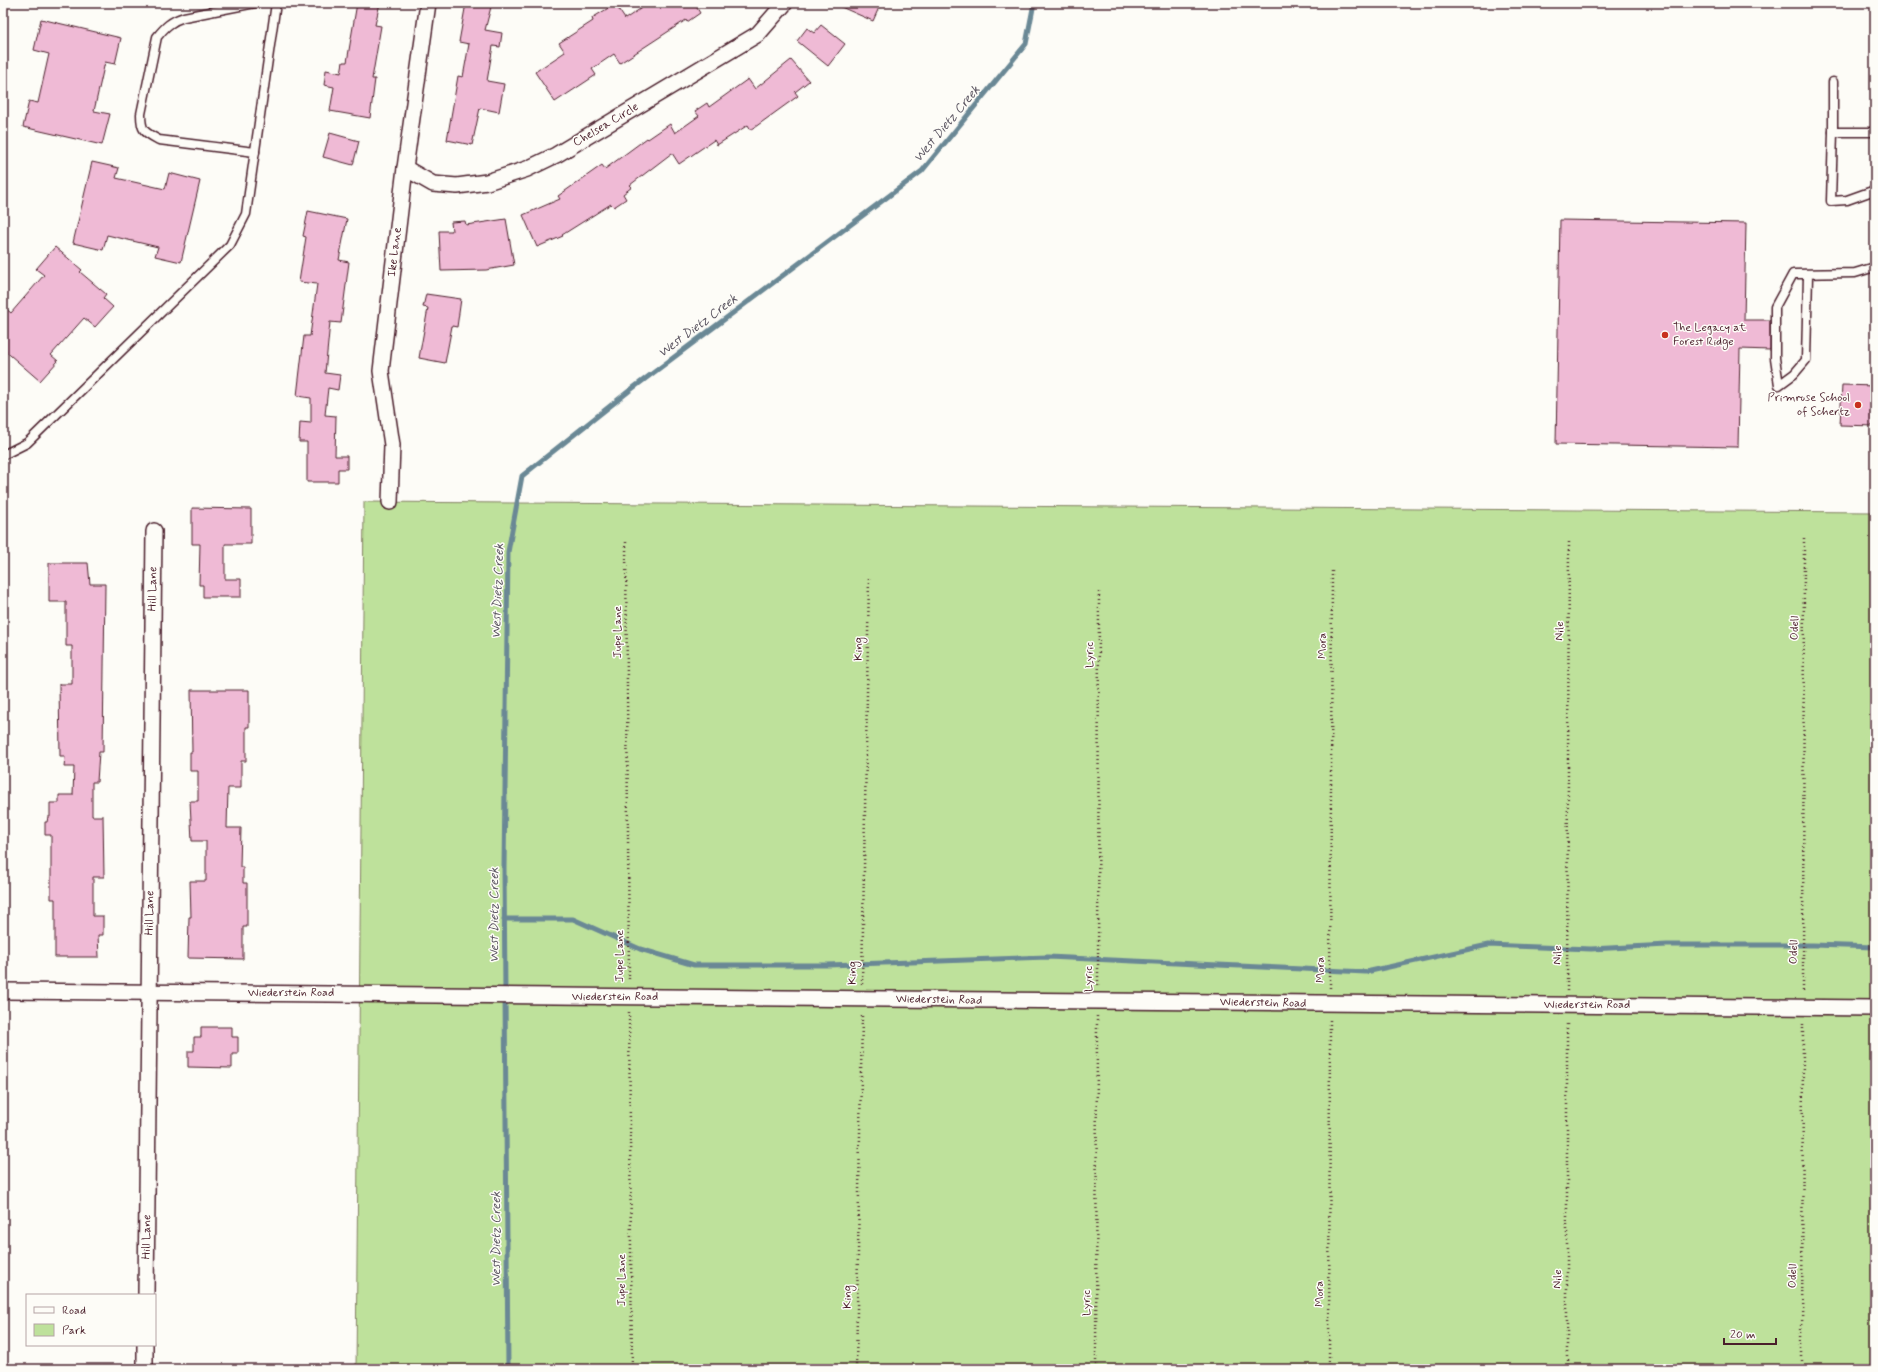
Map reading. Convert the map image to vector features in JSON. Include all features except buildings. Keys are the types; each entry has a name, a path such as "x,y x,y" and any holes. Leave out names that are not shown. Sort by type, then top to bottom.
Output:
{"street":[{"name":"Ike Lane","path":"390,502 392,445 381,371 405,168 428,3"},
{"name":"Chelsea Circle","path":"405,168 433,184 457,186 487,182 526,169 556,155 758,34 785,3"},
{"name":"Hill Lane","path":"146,1294 154,532"},
{"name":"Wiederstein Road","path":"3,991 1875,1008"},
{"path":"145,1346 145,1369"}],"lane":[{"path":"255,3 184,17 173,21 164,27 157,37 141,120 141,127 147,134 159,140 255,152"},
{"path":"3,456 27,443 230,245 246,214 276,3"},
{"path":"1833,82 1831,200 1847,200 1875,190"},
{"path":"1833,132 1875,132"},
{"path":"1808,275 1806,360 1794,374 1779,385 1775,358 1775,307 1793,274 1808,275 1855,273 1868,271 1875,267"}],"path":[{"name":"Odell","path":"1802,1369 1804,536"},
{"name":"Nile","path":"1567,1369 1569,540"},
{"name":"Jupe Lane","path":"626,542 632,1369"},
{"name":"Mora","path":"1329,1369 1332,570"},
{"name":"King","path":"856,1369 869,576"},
{"name":"Lyric","path":"1096,1369 1099,589"}],"green space":[{"path":"364,502 1875,512 1875,1369 356,1369"}],"waterway":[{"name":"West Dietz Creek","path":"508,1369 504,868 508,552 522,476 629,391 922,171 1026,44 1034,3"},
{"path":"504,919 573,919 640,949 694,965 828,965 1048,957 1366,972 1488,945 1591,949 1667,945 1813,945 1875,947"}],"place":[{"name":"The Legacy at Forest Ridge","path":"1665,335"},
{"name":"Primrose School of Schertz","path":"1858,405"}]}
